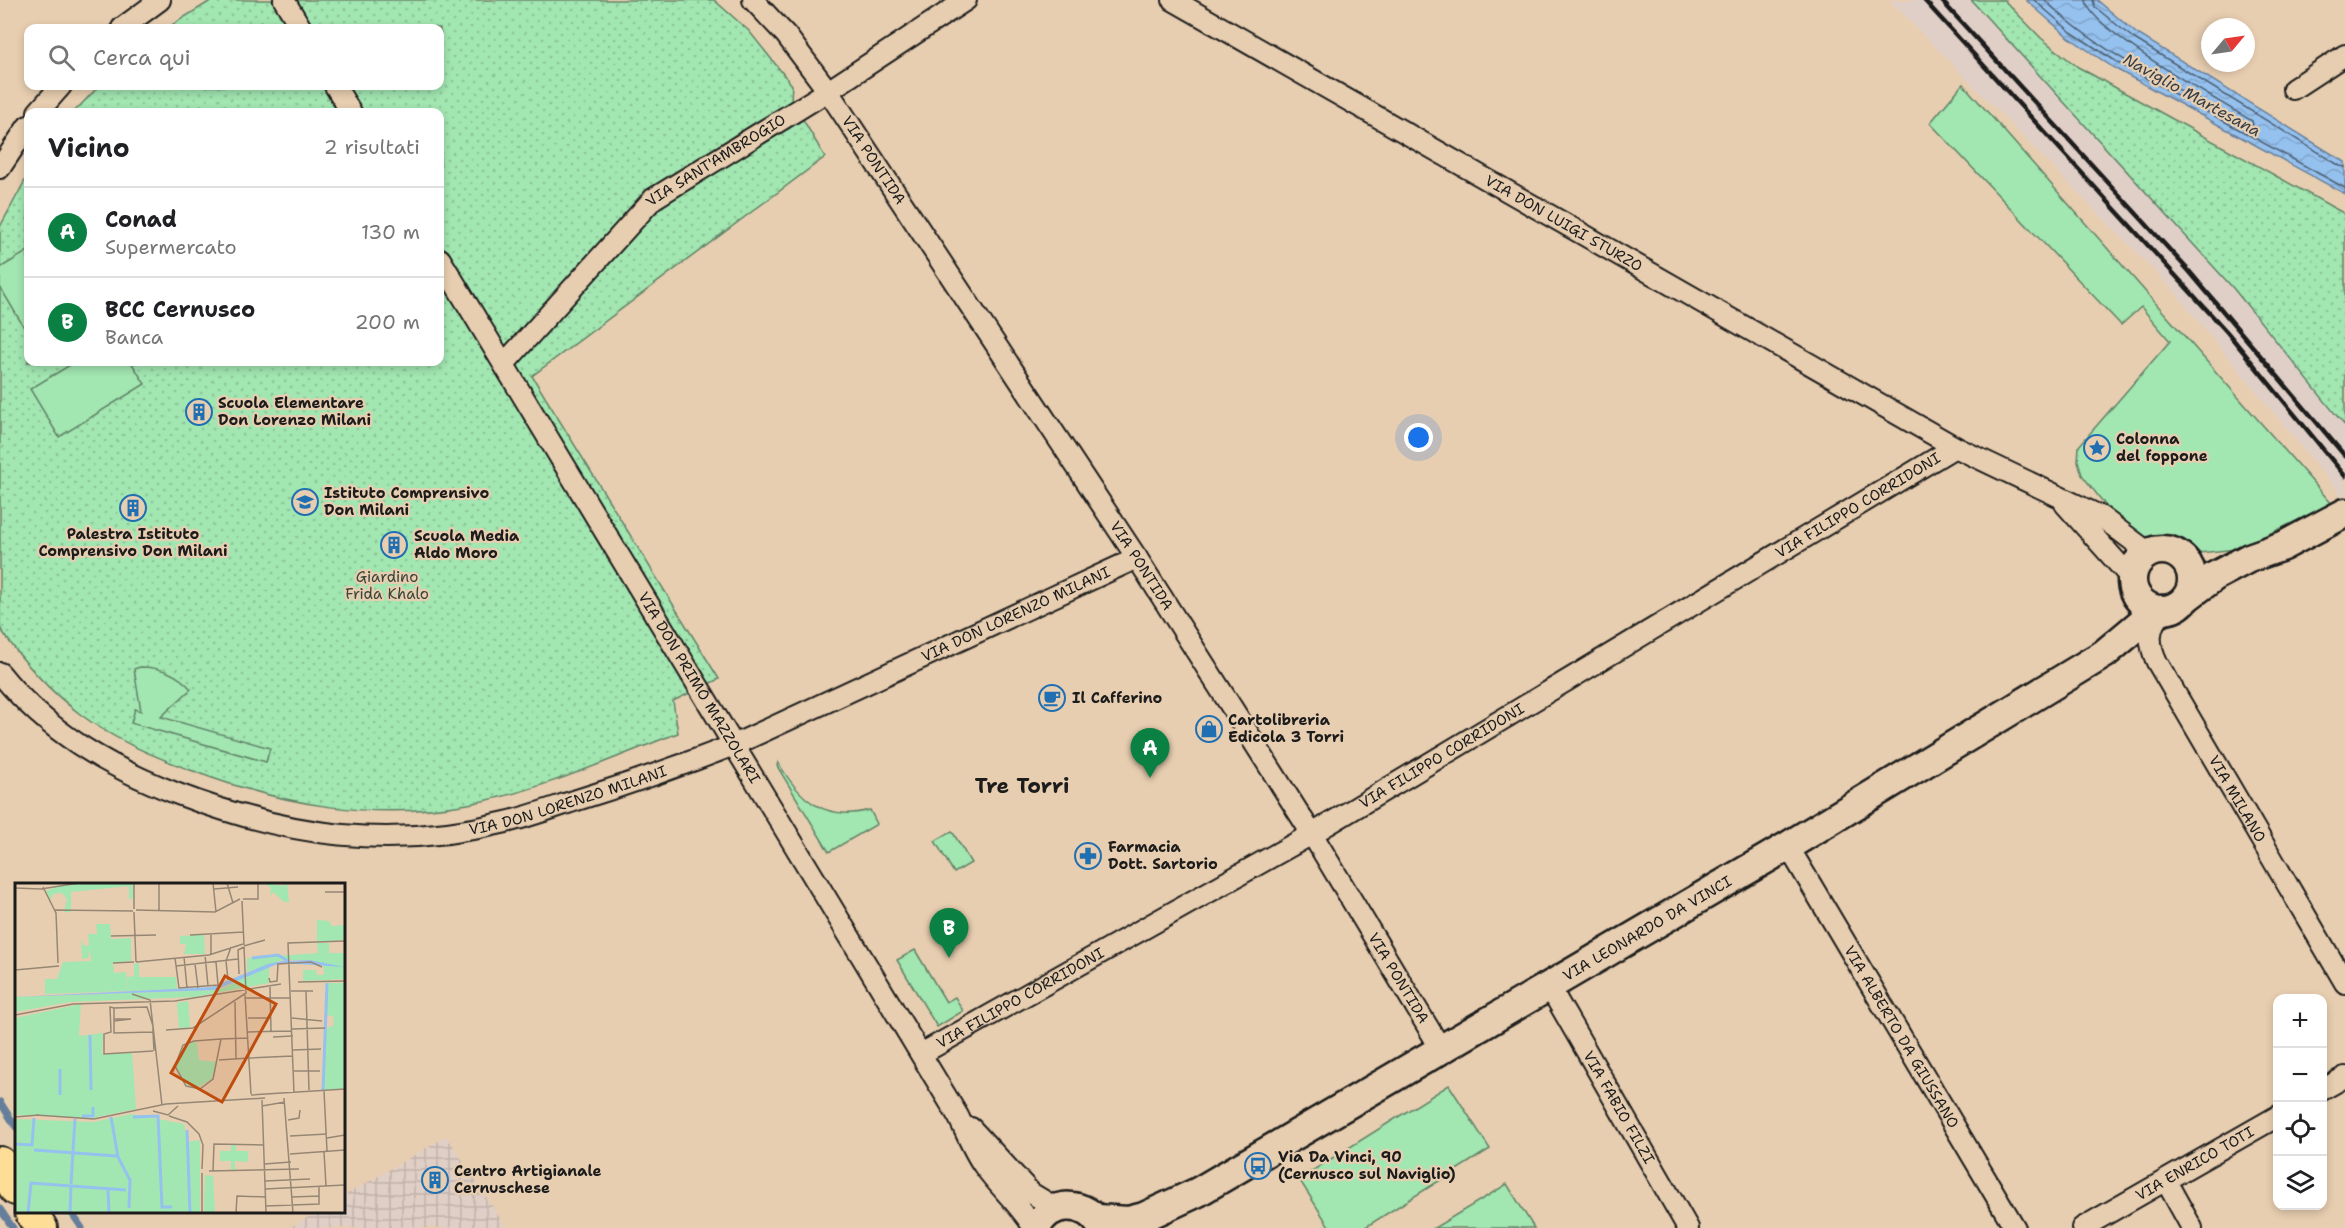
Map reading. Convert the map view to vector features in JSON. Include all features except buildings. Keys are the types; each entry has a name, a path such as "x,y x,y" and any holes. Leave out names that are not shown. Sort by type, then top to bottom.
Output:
{"main road":[{"path":"0,1163 15,1187"}],"street":[{"path":"127,24 160,0"},
{"path":"284,0 299,24"},
{"path":"753,0 786,35 828,91"},
{"name":"VIA SANT'AMBROGIO","path":"504,364 652,199 828,91 966,0"},
{"name":"VIA DON LUIGI STURZO","path":"1173,0 1955,447 2100,516 2149,553"},
{"path":"2293,89 2345,55"},
{"path":"42,108 58,90"},
{"path":"337,90 349,108"},
{"name":"VIA PONTIDA","path":"828,91 1137,558 1312,834 1441,1049"},
{"path":"0,168 24,132"},
{"name":"VIA DON PRIMO MAZZOLARI","path":"444,266 921,1054 958,1116 984,1166 1035,1228"},
{"name":"VIA FILIPPO CORRIDONI","path":"921,1054 1312,834 1955,447"},
{"path":"2055,494 2133,582 2135,593 2142,602 2152,608 2175,604 2192,583 2188,565 2180,556 2164,550 2149,553 2138,562 2133,582 2126,617 2116,644"},
{"name":"VIA LEONARDO DA VINCI","path":"1099,1224 1144,1217 1175,1205 1788,846 2089,663 2141,623 2175,604 2205,582 2248,558 2283,546 2333,519"},
{"name":"VIA LEONARDO DA VINCI","path":"2180,556 2199,561 2248,558"},
{"name":"VIA DON LORENZO MILANI","path":"0,673 19,695 56,729 93,755 124,772 232,814 268,824 323,834 407,837 490,826 543,812 694,761 734,745 1137,558"},
{"name":"VIA MILANO","path":"2175,604 2151,628 2151,650 2345,983"},
{"name":"VIA ALBERTO DA GIUSSANO","path":"1788,846 2015,1228"},
{"name":"VIA FABIO FILZI","path":"1549,986 1688,1228"},
{"path":"2327,1087 2345,1077"},
{"name":"VIA DON PRIMO MAZZOLARI","path":"958,1116 1031,1193 1056,1208"},
{"name":"VIA ENRICO TOTI","path":"2082,1228 2273,1118"},
{"path":"2166,1181 2192,1228"},
{"name":"VIA LEONARDO DA VINCI","path":"1148,1228 1175,1205"},
{"path":"1035,1228 1047,1213 1067,1206 1078,1207 1088,1212 1099,1224"}],"shaded area":[{"path":"1889,0 1971,0 2233,288 2345,426 2345,500 2171,288"},
{"name":"Centro Artigianale Cernuschese","path":"447,1136 506,1228 289,1228 315,1213 345,1213 345,1195"}],"green space":[{"name":"Giardino Frida Khalo","path":"212,0 714,0 749,31 792,85 791,99 825,157 532,376 719,679 673,701 678,733 549,783 468,804 397,811 328,807 260,793 227,783 134,747 80,714 46,685 17,652 0,628 0,227 24,182 24,366 444,366 444,108 78,108 95,90 444,90 444,24 173,24"},
{"path":"1971,0 2004,0 2041,38 2078,67 2345,214 2345,426 2233,288"},
{"path":"1963,84 2332,504 2237,549 2199,553 2143,538 2112,514 2082,475 2078,461 2079,446 2170,341 2141,307 2121,325 1930,123"},
{"path":"24,253 24,327 0,287 0,268"},
{"path":"68,366 134,366 145,384 59,437 30,389"},
{"path":"140,667 168,672 191,689 161,717 270,748 266,762 131,723 135,709 141,711 134,669"},
{"path":"778,762 795,787 815,804 839,813 870,810 877,824 829,852 777,766"},
{"path":"952,831 971,863 954,873 935,841"},
{"path":"915,950 946,1002 955,997 963,1011 937,1027 897,960"},
{"path":"1449,1085 1490,1149 1364,1228 1330,1228 1299,1179"},
{"path":"1507,1184 1534,1228 1434,1228"}],"water":[{"name":"Naviglio Martesana","path":"2026,0 2097,0 2136,33 2345,162 2345,194 2114,68 2067,36"}],"waterway":[{"path":"0,1102 15,1125"},
{"path":"0,1209 13,1228"},
{"path":"72,1213 82,1228"}],"railway":[{"path":"1924,0 2227,332 2345,476"},
{"path":"1941,0 2189,271 2345,456"}],"place":[{"name":"Scuola Elementare Don Lorenzo Milani","path":"199,412"},
{"name":"Colonna del foppone","path":"2097,448"},
{"name":"Istituto Comprensivo Don Milani","path":"305,502"},
{"name":"Palestra Istituto Comprensivo Don Milani","path":"133,508"},
{"name":"Scuola Media Aldo Moro","path":"394,545"},
{"name":"Il Cafferino","path":"1052,698"},
{"name":"Cartolibreria Edicola 3 Torri","path":"1209,729"},
{"name":"Conad","path":"1150,778"},
{"name":"Farmacia Dott. Sartorio","path":"1088,856"},
{"name":"BCC Cernusco","path":"949,958"},
{"name":"Via Da Vinci, 90 (Cernusco sul Naviglio)","path":"1258,1166"},
{"name":"Centro Artigianale Cernuschese","path":"435,1180"}],"district":[{"name":"Tre Torri","path":"1022,786"}]}
